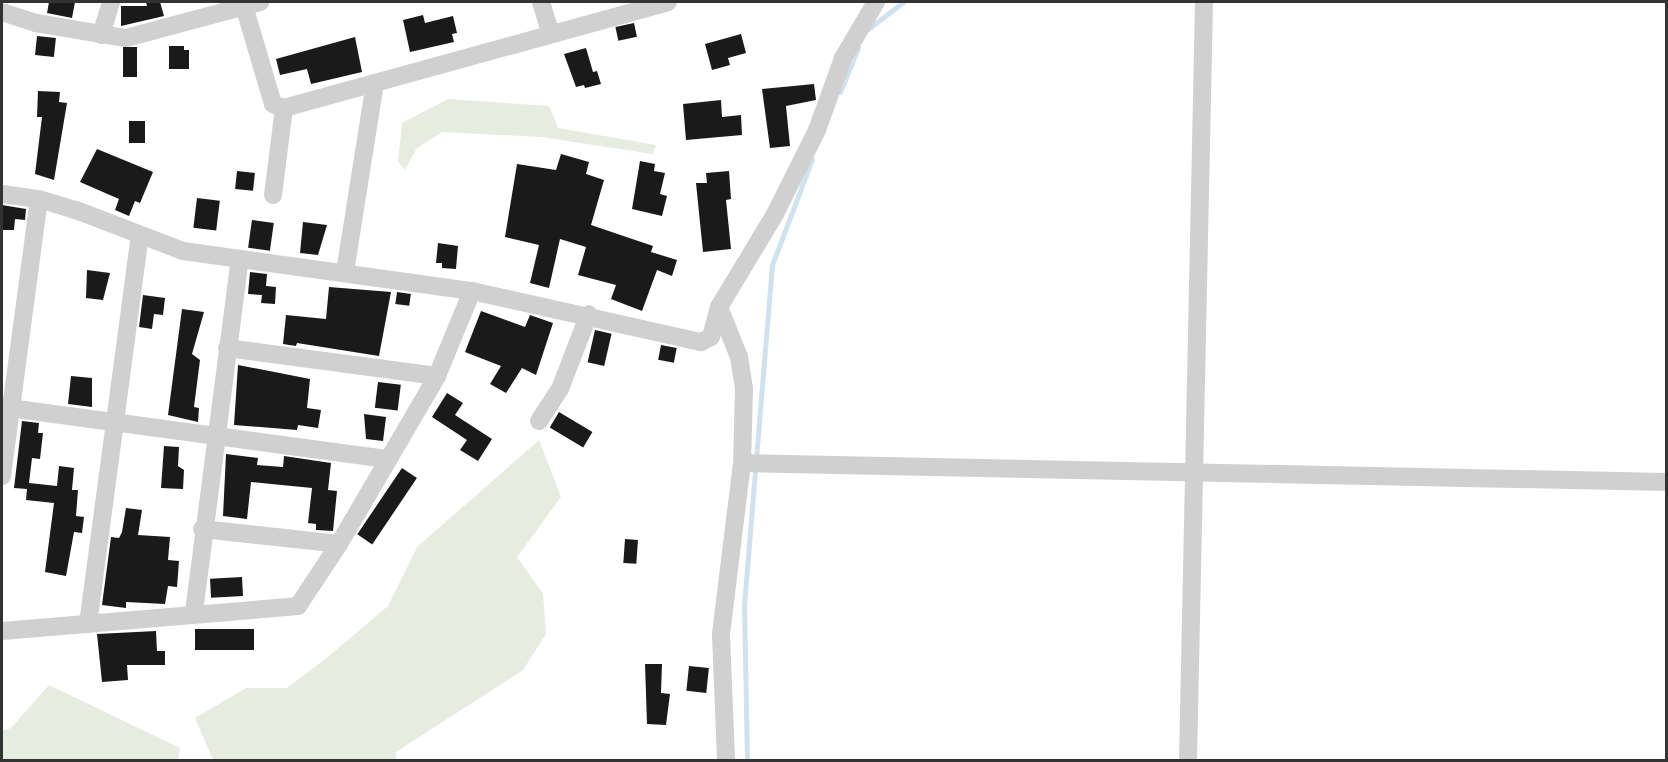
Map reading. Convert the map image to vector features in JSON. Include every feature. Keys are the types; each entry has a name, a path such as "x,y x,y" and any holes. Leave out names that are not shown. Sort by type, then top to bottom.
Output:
{"street":[{"path":"102,35 111,2"},
{"path":"541,2 550,34"},
{"path":"2,12 36,23 126,38 252,4 273,104 284,108 668,2"},
{"path":"2,194 39,199 183,251 472,291 588,314 701,342 711,338 719,307 775,214 817,130 843,58 876,2"},
{"path":"1188,760 1204,2"},
{"path":"345,272 375,82"},
{"path":"273,195 284,108"},
{"path":"2,476 7,408 39,199"},
{"path":"88,624 113,422 140,235"},
{"path":"194,612 202,529 240,259"},
{"path":"2,631 194,612 298,606 339,544 437,376 472,291"},
{"path":"719,307 739,357 744,389 742,463 721,635 726,760"},
{"path":"539,421 560,389 588,314"},
{"path":"227,348 437,376"},
{"path":"7,408 389,459"},
{"path":"742,463 1666,483"},
{"path":"202,529 339,544"}],"shaded area":[{"path":"448,99 549,106 558,128 656,145 653,154 541,137 442,132 417,148 405,170 398,162 402,123"},
{"path":"539,440 561,497 517,557 543,594 546,634 523,670 396,752 396,760 213,760 195,718 246,688 287,688 329,656 388,606 417,547"},
{"path":"49,685 180,748 178,760 2,760 2,731 11,728"}],"building":[{"path":"49,2 75,2 72,18 47,13"},
{"path":"146,2 160,2 164,16 121,26 121,6 147,6"},
{"path":"423,15 425,23 453,16 457,33 452,34 454,42 410,52 403,20"},
{"path":"634,23 637,37 618,41 615,27"},
{"path":"741,34 746,53 728,58 730,65 712,70 705,44"},
{"path":"37,36 56,38 54,57 35,55"},
{"path":"355,37 362,72 311,84 307,69 280,75 276,59"},
{"path":"169,46 184,46 184,50 189,50 189,69 169,69"},
{"path":"123,47 137,47 137,77 123,77"},
{"path":"586,48 593,72 597,71 601,84 585,88 584,85 576,87 564,54"},
{"path":"814,84 816,100 786,106 790,146 770,148 762,89"},
{"path":"38,91 60,92 59,102 67,103 54,180 35,174 42,117 37,117"},
{"path":"721,100 722,117 741,115 742,135 686,140 683,104"},
{"path":"129,121 145,121 145,143 129,143"},
{"path":"97,149 153,172 140,203 135,201 129,216 115,210 119,199 80,182"},
{"path":"561,154 589,162 586,174 604,180 591,225 653,246 651,252 677,260 672,276 657,270 642,311 611,299 616,285 578,275 586,247 560,239 549,288 530,283 539,245 505,237 517,164 556,170"},
{"path":"640,161 655,164 654,171 665,173 660,194 667,196 662,216 632,209"},
{"path":"237,171 255,173 253,191 235,189"},
{"path":"729,171 731,199 726,200 731,249 703,252 696,183 707,183 706,173"},
{"path":"197,198 220,201 216,231 193,228"},
{"path":"2,205 26,209 25,220 15,219 14,230 2,230"},
{"path":"252,220 274,223 270,251 248,248"},
{"path":"303,222 327,225 318,255 300,253"},
{"path":"438,243 458,246 456,269 442,268 442,263 436,263"},
{"path":"87,270 110,273 103,300 86,298"},
{"path":"250,272 267,274 266,286 276,287 275,304 261,303 262,295 248,294"},
{"path":"329,287 391,292 379,356 297,343 296,346 283,344 286,315 326,319"},
{"path":"397,292 411,294 409,306 395,304"},
{"path":"143,295 165,298 163,315 154,314 152,329 139,327"},
{"path":"182,309 204,312 192,354 200,360 194,407 199,408 198,422 168,415"},
{"path":"481,311 525,327 530,315 553,323 536,375 522,368 506,393 490,384 501,366 465,352"},
{"path":"595,330 612,334 604,366 588,362"},
{"path":"661,345 677,348 674,363 658,360"},
{"path":"238,365 310,379 307,408 321,410 318,428 298,425 297,430 234,425"},
{"path":"71,376 92,378 92,407 68,404"},
{"path":"378,382 401,385 398,411 375,408"},
{"path":"447,393 463,403 455,415 492,439 478,461 460,450 467,440 432,417"},
{"path":"559,412 592,432 583,448 550,427"},
{"path":"364,414 386,417 383,441 366,439"},
{"path":"22,421 39,423 38,433 43,433 40,459 32,458 29,483 57,486 59,466 74,468 72,490 78,490 76,516 84,517 82,533 74,532 66,576 45,572 54,503 26,500 27,489 14,488"},
{"path":"164,446 179,447 178,466 184,470 183,489 161,488"},
{"path":"226,454 258,458 257,465 283,467 284,456 331,463 328,490 337,491 333,531 316,530 316,524 308,523 312,488 251,482 247,519 223,516"},
{"path":"402,468 417,478 372,544 357,534"},
{"path":"126,508 142,510 138,535 170,537 168,560 179,561 177,587 168,586 165,604 126,602 126,608 102,605 111,537 119,538"},
{"path":"625,539 638,540 636,564 623,563"},
{"path":"242,577 243,596 211,598 210,579"},
{"path":"195,629 254,629 254,650 195,650"},
{"path":"156,631 157,651 165,651 165,665 127,665 128,680 102,682 97,634"},
{"path":"645,664 662,664 661,693 670,694 666,725 647,724"},
{"path":"689,666 709,668 706,693 686,691"}],"waterway":[{"path":"868,29 903,2"},
{"path":"840,92 858,48"},
{"path":"747,760 744,605 772,265 812,159"}]}
